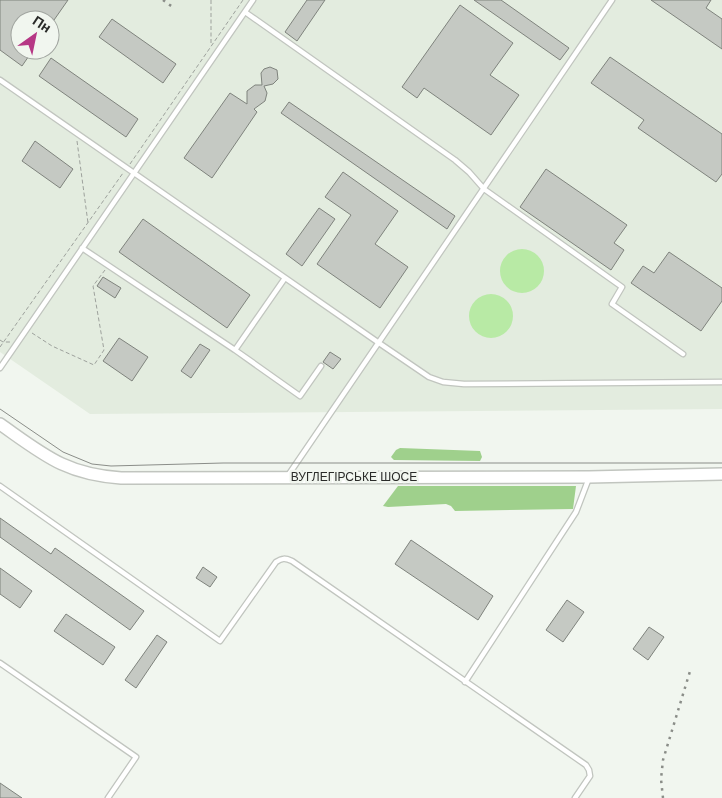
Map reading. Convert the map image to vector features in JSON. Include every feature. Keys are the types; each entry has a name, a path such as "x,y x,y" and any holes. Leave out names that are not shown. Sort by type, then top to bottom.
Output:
{"street":[{"name":"ВУГЛЕГІРСЬКЕ ШОСЕ","path":"0,424 57,463 95,475 121,478 589,477 722,474"}],"lane":[{"path":"0,368 253,0"},
{"path":"286,478 612,0"},
{"path":"245,12 455,160 484,189 622,287 612,304 683,354"},
{"path":"0,80 429,377 453,384 722,382"},
{"path":"82,248 235,350 300,396 321,366"},
{"path":"235,350 285,278"},
{"path":"465,682 576,512 589,477"},
{"path":"0,486 220,641 276,562 286,558 586,766 590,776 575,798"},
{"path":"0,663 136,757 108,798"}],"path":[{"path":"211,0 211,45"},
{"path":"0,347 243,0"},
{"path":"76,132 88,223"},
{"path":"0,340 3,342 18,342 26,340 33,332 52,346 94,365 104,350 93,286 108,265"}],"shaded area":[{"path":"0,0 722,0 722,409 90,414 0,352"},
{"path":"518,249 526,249 538,255 544,271 538,287 526,293 518,293 506,287 500,275 500,267 506,255"},
{"path":"487,294 495,294 507,300 513,316 507,332 495,338 487,338 475,332 469,320 469,312 475,300"},
{"path":"400,448 480,451 482,457 480,461 394,460 391,457"},
{"path":"398,486 576,486 573,509 455,511 446,504 383,506"}],"building":[{"path":"0,0 68,0 60,11 10,10 10,57 0,50"},
{"path":"307,0 325,0 297,41 285,32"},
{"path":"474,0 501,0 569,48 560,60"},
{"path":"651,0 711,0 706,8 722,19 722,49"},
{"path":"460,5 513,43 490,75 519,95 491,135 424,88 417,98 402,87"},
{"path":"112,19 176,64 163,83 99,37"},
{"path":"610,57 722,134 722,174 716,182 638,128 644,120 591,83"},
{"path":"14,60 26,60 22,66"},
{"path":"50,60 54,60 138,119 126,137 39,76"},
{"path":"270,67 277,70 278,79 273,84 264,86 267,93 265,101 254,109 257,112 212,178 184,158 230,93 247,104 247,91 255,85 262,85 261,73 264,69"},
{"path":"289,102 455,216 447,229 281,113"},
{"path":"35,141 73,169 60,188 22,161"},
{"path":"546,169 627,225 614,243 624,250 611,270 520,207"},
{"path":"343,172 398,211 375,244 408,267 380,308 317,264 351,215 325,197"},
{"path":"319,208 335,219 302,266 286,254"},
{"path":"143,219 250,295 227,328 119,252"},
{"path":"669,252 722,288 722,301 701,331 631,283 643,266 654,273"},
{"path":"103,277 121,288 115,298 97,286"},
{"path":"119,338 148,357 132,381 103,361"},
{"path":"200,344 210,350 191,378 181,371"},
{"path":"330,352 341,359 333,369 323,362"},
{"path":"0,518 51,554 55,548 144,611 130,630 0,537"},
{"path":"411,540 493,596 478,620 395,564"},
{"path":"203,567 217,577 210,587 196,578"},
{"path":"0,568 32,591 20,608 0,594"},
{"path":"567,600 584,612 563,642 546,630"},
{"path":"66,614 115,647 103,665 54,631"},
{"path":"649,627 664,637 648,660 633,649"},
{"path":"157,635 167,642 136,688 125,680"},
{"path":"0,783 22,798 0,798"}],"tram line":[{"path":"0,409 63,452 92,464 111,466 223,463 722,463"}],"railway":[{"path":"163,0 174,8"},
{"path":"663,798 661,779 663,760 691,668"}]}
